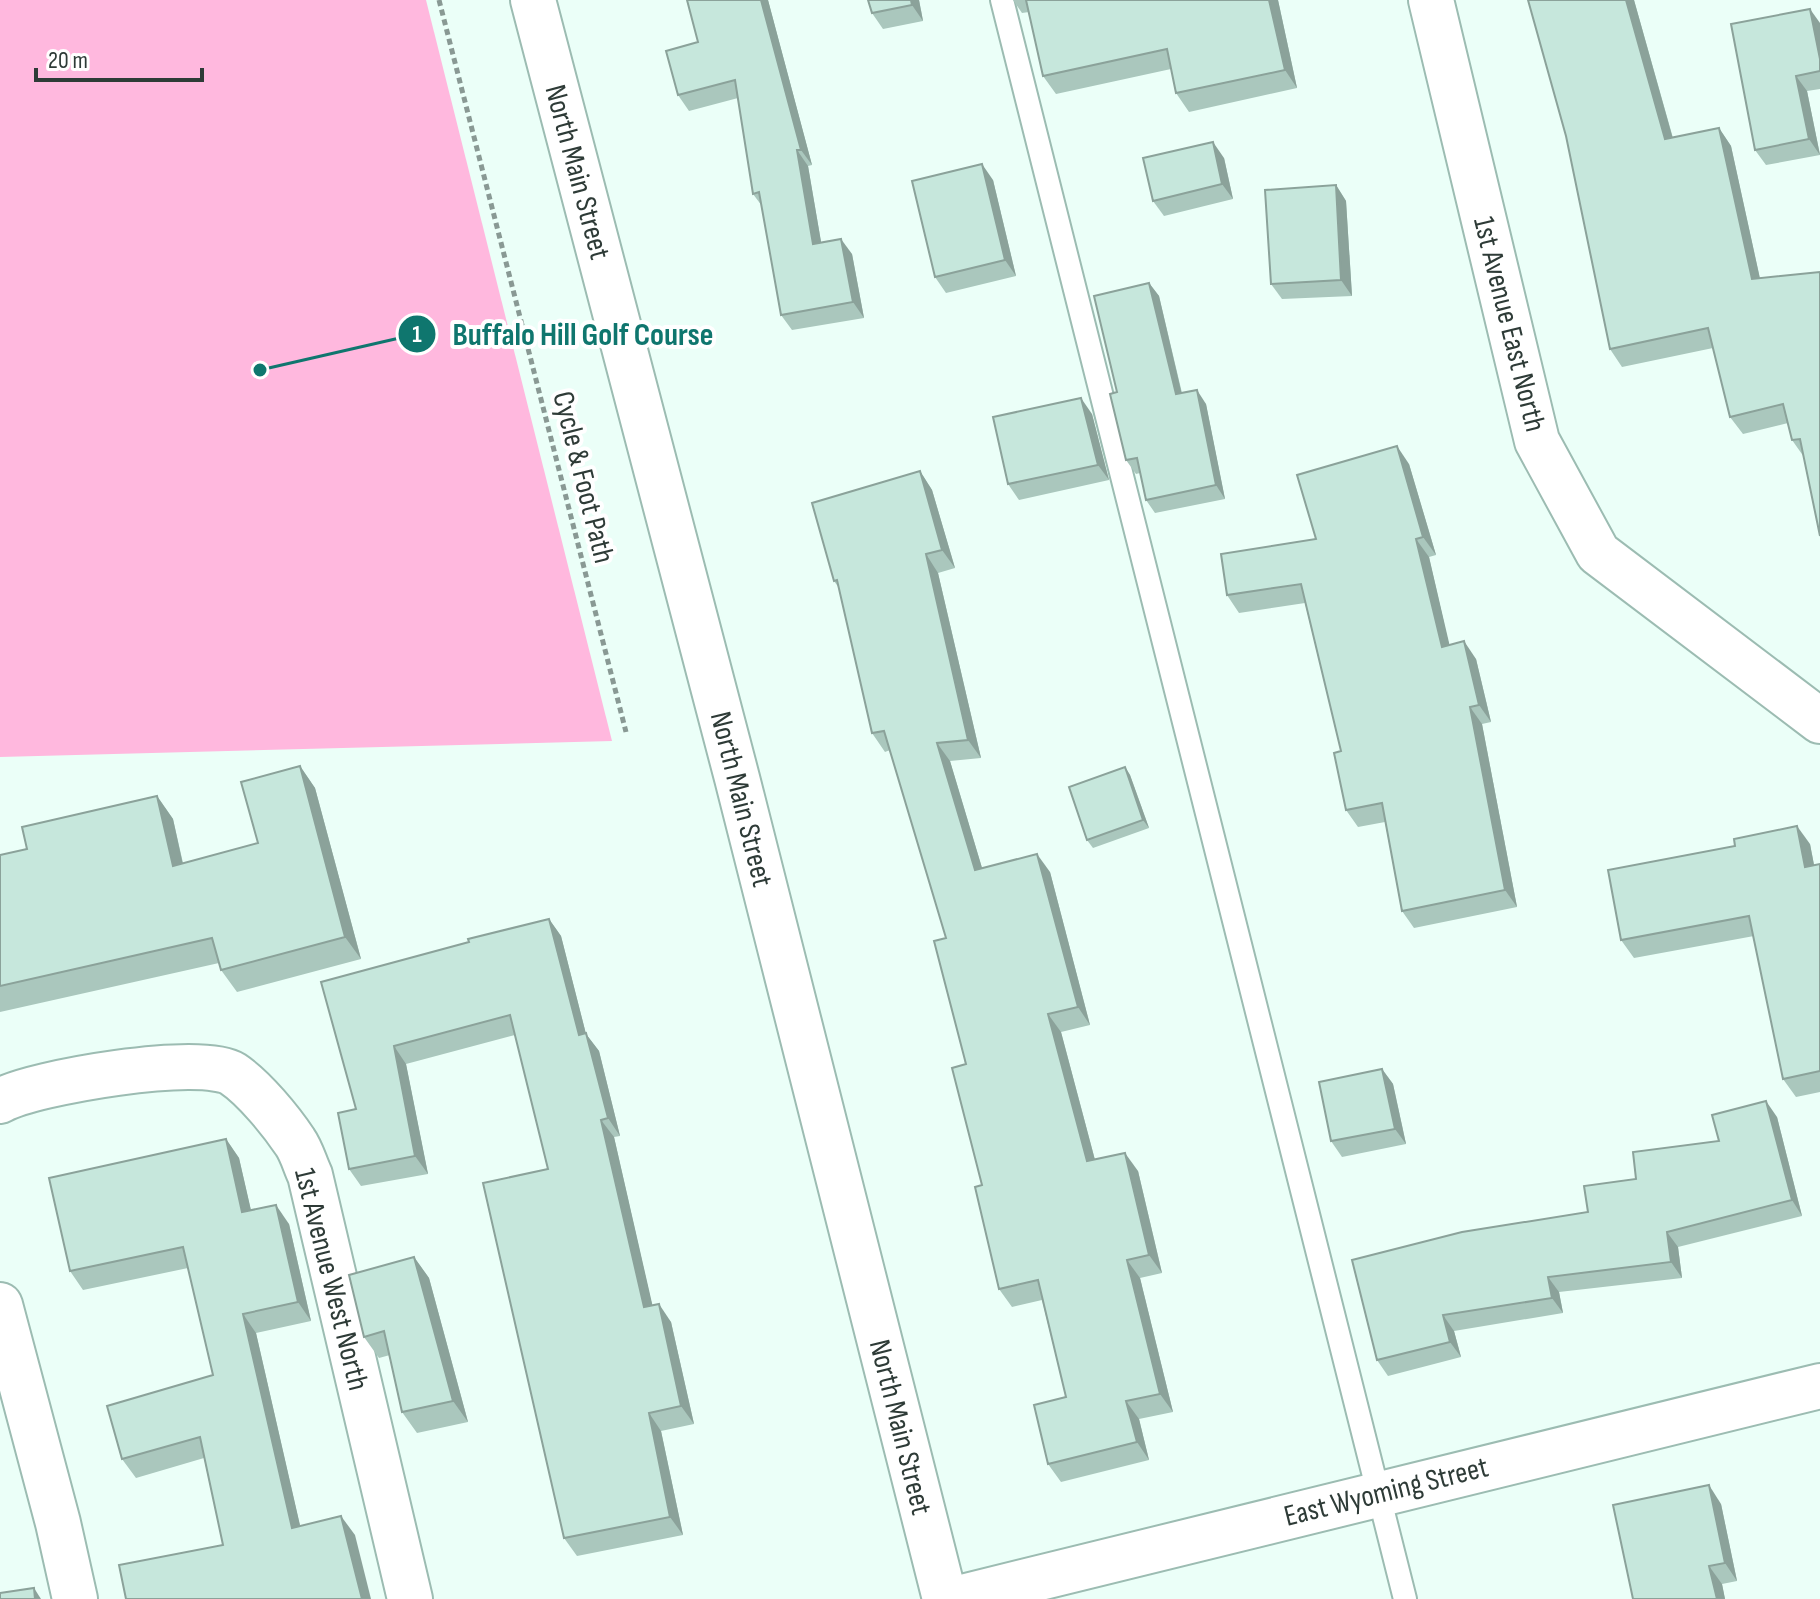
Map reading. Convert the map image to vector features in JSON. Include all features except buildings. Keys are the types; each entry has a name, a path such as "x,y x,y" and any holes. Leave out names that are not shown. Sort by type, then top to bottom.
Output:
{"street":[{"name":"North Main Street","path":"533,0 745,809 945,1599"},
{"name":"1st Avenue East North","path":"1431,0 1537,441 1598,553 1820,721"},
{"name":"1st Avenue West North","path":"0,1101 40,1086 132,1072 199,1066 231,1072 252,1090 296,1143 310,1175 410,1599"},
{"path":"0,1305 75,1599"},
{"name":"East Wyoming Street","path":"954,1599 1820,1386"}],"lane":[{"path":"1002,0 1405,1599"}],"path":[{"name":"Cycle & Foot Path","path":"439,0 626,732"}],"shaded area":[{"path":"0,0 426,0 612,741 0,757"}],"place":[{"name":"Buffalo Hill Golf Course","path":"260,370"}]}
